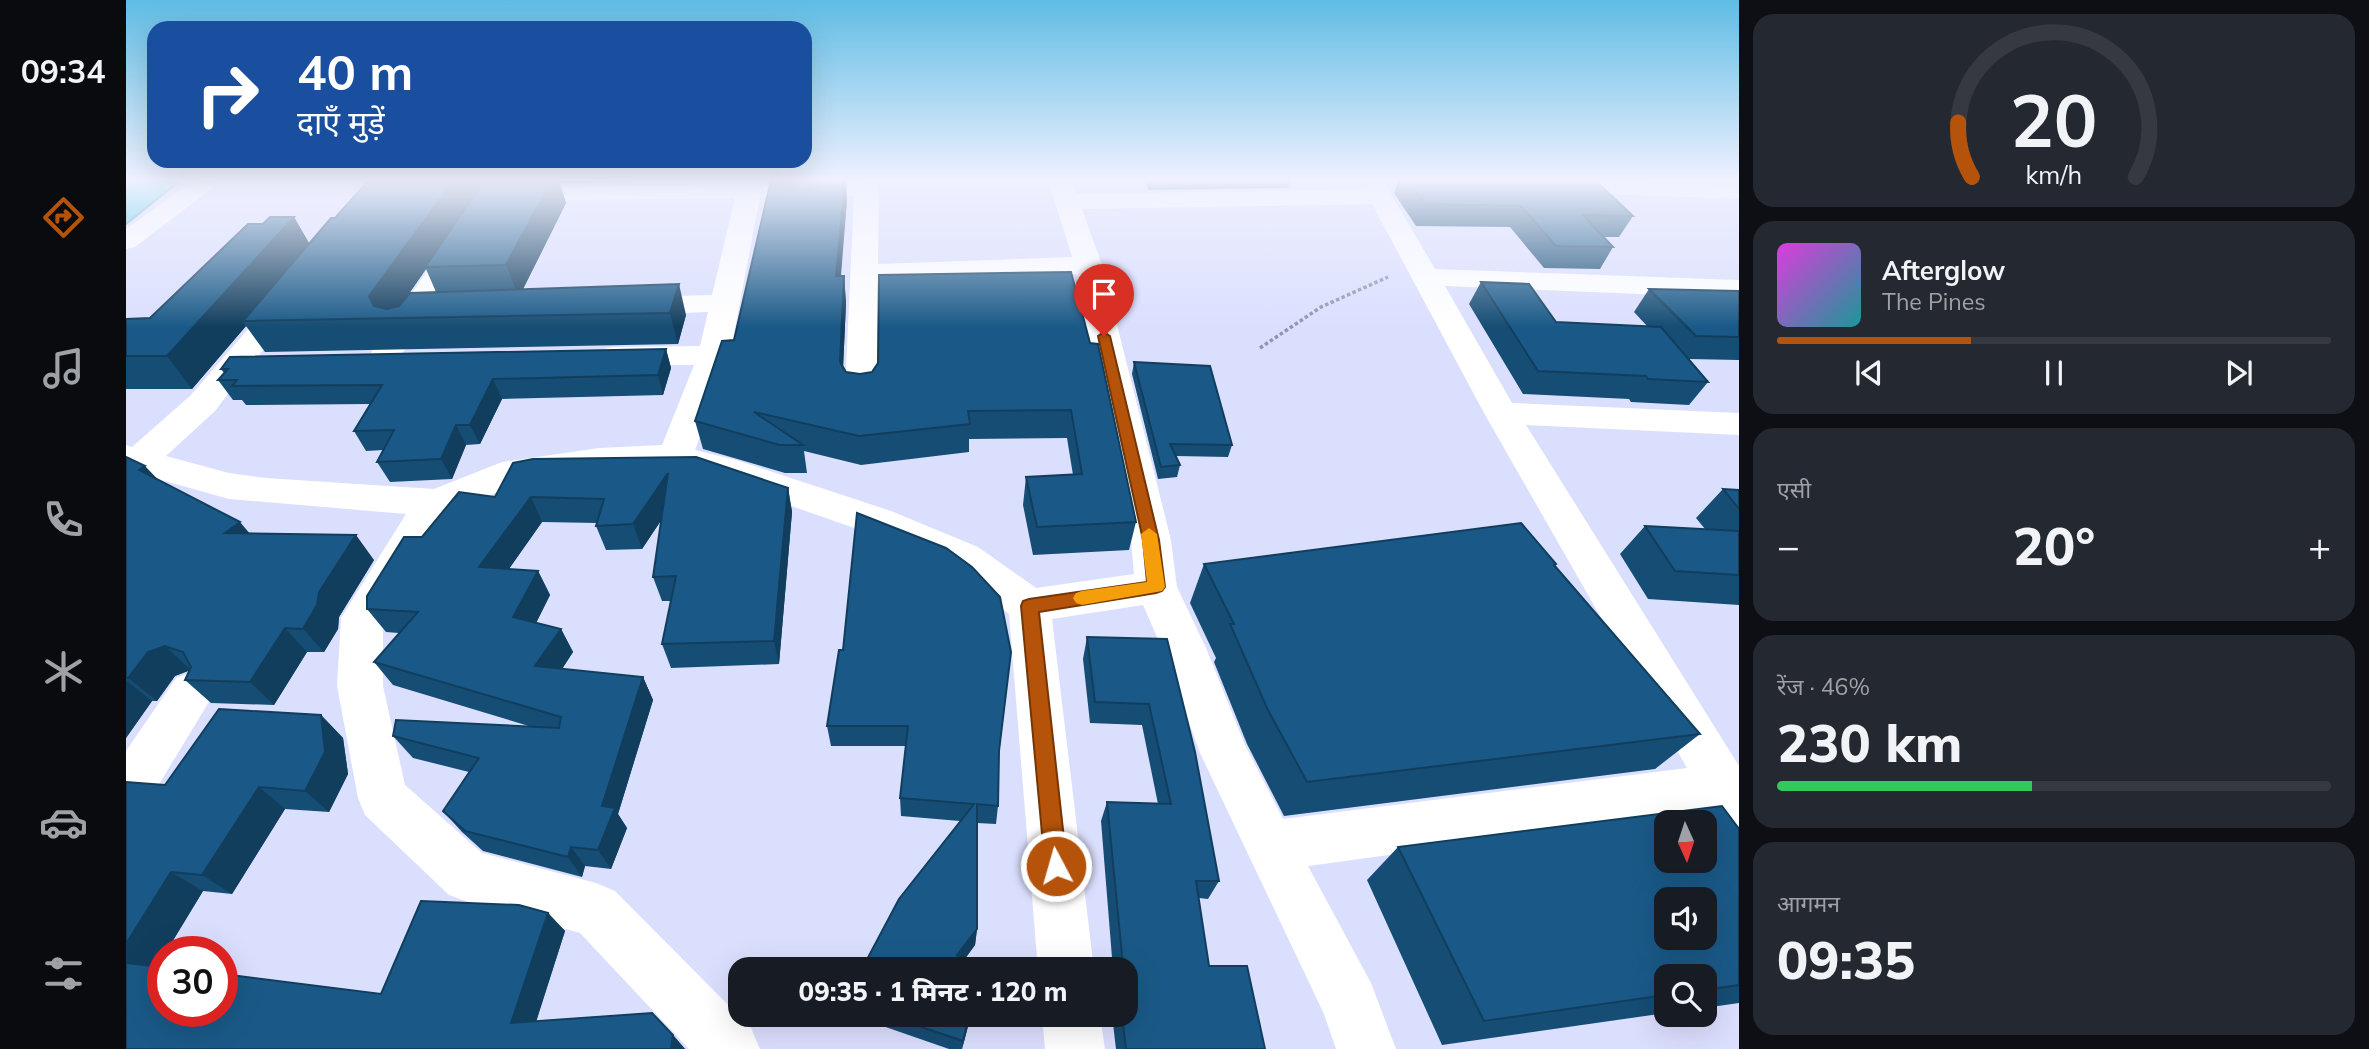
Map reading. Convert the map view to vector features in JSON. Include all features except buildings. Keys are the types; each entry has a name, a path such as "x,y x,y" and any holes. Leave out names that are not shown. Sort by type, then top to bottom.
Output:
{"street":[{"path":"126,241 143,229"},
{"path":"382,360 427,312 473,229"},
{"path":"675,457 714,355 741,229"},
{"path":"860,390 866,229"},
{"path":"1076,229 1088,265 1151,540 1156,587 1184,648 1224,753 1350,1004 1366,1049"},
{"path":"1269,846 1732,799 1502,413 1402,229"},
{"path":"866,273 1088,265"},
{"path":"1427,277 1739,289"},
{"path":"132,459 203,403 303,281"},
{"path":"604,307 726,303"},
{"path":"589,357 714,355"},
{"path":"234,365 302,363"},
{"path":"1502,413 1739,424"},
{"path":"132,459 194,478 267,491 437,503 502,475 599,460 675,457 723,469 877,520 964,558 1029,606 1156,587"},
{"path":"437,503 413,533 362,618 360,686 383,798 468,876 596,910 730,1049"},
{"path":"1029,606 1065,957"},
{"path":"126,793 192,692"},
{"path":"1072,1027 1075,1049"}],"path":[{"path":"1260,348 1308,313 1359,286 1392,275 1427,277"}],"slow traffic":[{"path":"1082,598 1156,587 1149,534"}],"route":[{"path":"1056,866 1029,606 1156,587 1151,540 1104,336"}]}
